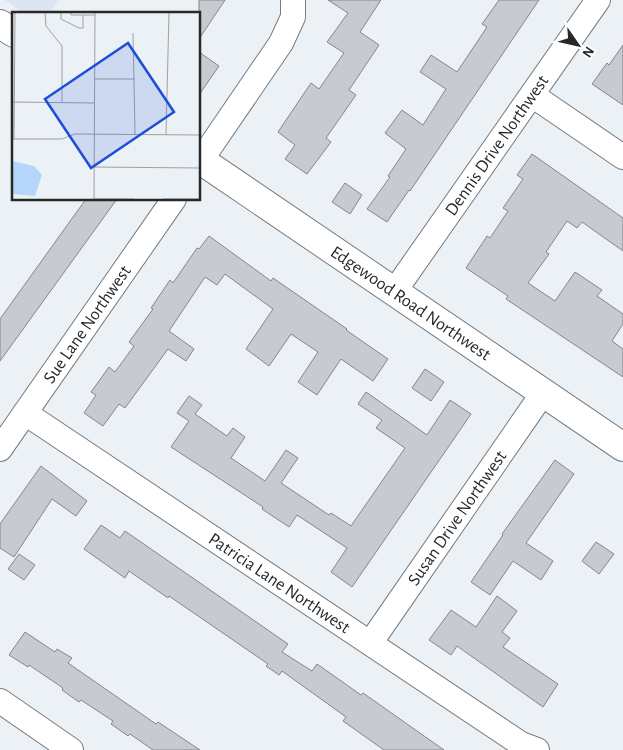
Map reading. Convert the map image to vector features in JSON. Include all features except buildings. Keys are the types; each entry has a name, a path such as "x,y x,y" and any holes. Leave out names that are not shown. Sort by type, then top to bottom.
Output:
{"main road":[{"path":"0,24 12,32"},
{"name":"Edgewood Road Northwest","path":"200,162 623,447"}],"street":[{"path":"200,160 281,43 292,17 293,0"},
{"name":"Dennis Drive Northwest","path":"394,292 598,0"},
{"path":"532,95 623,157"},
{"name":"Sue Lane Northwest","path":"0,449 173,200"},
{"name":"Susan Drive Northwest","path":"371,642 543,393"},
{"name":"Patricia Lane Northwest","path":"25,413 522,744 536,750"},
{"path":"0,702 71,750"}],"shaded area":[{"path":"5,0 58,0 50,12 21,12"}]}
